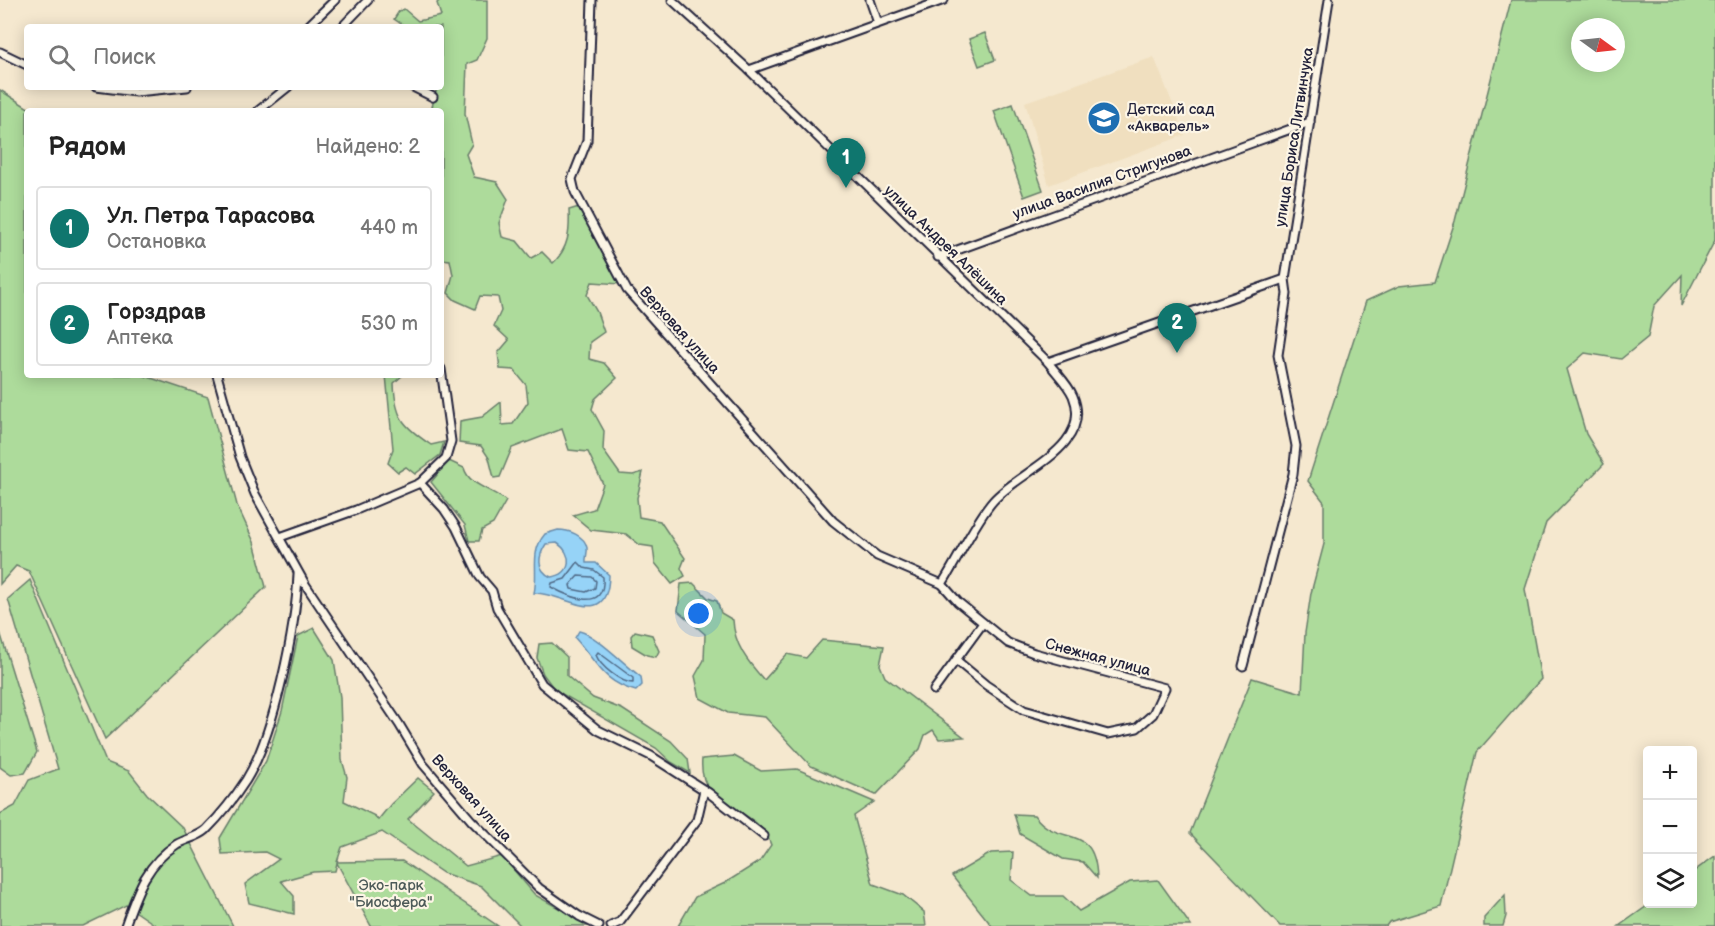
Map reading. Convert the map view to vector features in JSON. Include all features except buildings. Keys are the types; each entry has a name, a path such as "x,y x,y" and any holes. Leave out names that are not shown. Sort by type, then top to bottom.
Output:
{"street":[{"path":"310,24 335,0"},
{"path":"345,24 368,0"},
{"name":"Верховая улица","path":"592,0 587,141 572,179 575,192 627,290 833,521 877,556 942,584"},
{"name":"улица Андрея Алёшина","path":"672,0 749,70 1048,362 1072,393 1077,409 1075,425 1066,443 993,501 942,584"},
{"path":"870,0 878,23"},
{"path":"749,70 944,0"},
{"name":"улица Бориса Литвинчука","path":"1244,666 1293,474 1296,446 1278,356 1287,294 1285,279 1329,0"},
{"path":"0,52 24,64"},
{"path":"120,90 136,92 156,90"},
{"path":"262,108 284,90"},
{"path":"420,90 433,96"},
{"name":"улица Василия Стригунова","path":"938,257 1310,122"},
{"path":"1048,362 1285,279"},
{"name":"Верховая улица","path":"218,378 243,466 255,494 298,572 423,764 471,820 539,888 579,916 599,926"},
{"path":"280,537 356,510 420,483 446,458 451,441 442,378"},
{"path":"420,483 444,509 456,527 480,578 492,591 497,609 542,684 598,730 651,756 704,790 764,836"},
{"path":"125,926 136,896 154,861 179,843 204,831 246,780 261,747 282,674 296,607 298,572"},
{"name":"Снежная улица","path":"942,584 958,602 1008,643 1034,653 1165,688 1153,714 1137,728 1108,734 1024,710 986,685 956,660"},
{"path":"934,690 984,623"},
{"path":"611,926 620,922 697,820 704,790"}],"shaded area":[{"name":"Детский сад «Акварель»","path":"1154,57 1185,135 1049,185 1025,102"}],"green space":[{"path":"440,0 487,0 487,38 477,60 467,64 465,114 472,144 466,154 474,177 497,182 508,199 499,223 502,237 517,241 531,258 542,252 553,263 567,239 569,210 579,207 620,284 592,282 587,295 597,312 604,332 590,342 589,359 604,363 617,378 595,399 592,409 604,431 603,450 620,474 633,475 643,472 637,498 639,517 660,521 685,558 681,568 685,576 672,584 655,563 653,547 640,545 626,534 591,530 573,515 594,509 603,484 588,452 569,450 562,429 512,448 500,477 494,478 489,458 481,446 459,443 460,421 482,417 501,402 502,425 513,424 528,402 526,385 514,370 500,369 498,353 509,340 494,326 501,311 498,297 480,296 475,309 455,300 448,293 453,275 450,260 444,259 444,108 432,108 436,90 444,90 444,24 402,24 394,19 399,11 404,9 418,21 441,16 437,3"},
{"path":"1511,0 1715,0 1715,240 1681,306 1682,275 1654,306 1648,337 1621,359 1585,353 1567,369 1586,434 1604,464 1546,523 1525,589 1541,679 1477,752 1441,906 1389,922 1386,926 1280,926 1190,833 1252,678 1302,693 1305,633 1311,593 1324,544 1324,502 1308,481 1366,301 1399,286 1435,282 1455,221"},
{"path":"985,33 995,60 979,66 969,39"},
{"path":"0,90 28,108 24,108 24,378 151,378 208,397 237,505 254,542 266,587 105,739 29,571 16,566 0,584"},
{"path":"1013,104 1043,190 1024,197 994,111"},
{"path":"386,378 400,378 394,383 396,405 407,426 431,445 444,442 440,455 415,474 406,467 398,472 388,463 393,449"},
{"path":"449,461 464,468 476,483 506,501 493,524 482,530 479,541 469,541 465,525 431,482"},
{"path":"30,580 106,762 129,771 147,794 183,828 233,926 157,926 126,905 83,926 0,926 0,814 15,806 29,780 58,769 8,599"},
{"path":"693,583 708,598 717,601 721,613 733,620 739,645 747,660 764,680 787,654 806,658 822,640 884,646 880,665 885,677 964,737 939,739 933,730 925,735 920,749 876,795 811,766 765,717 728,713 700,698 695,676 704,660 705,634 678,611 681,584"},
{"name":"Эко-парк \"Биосфера\"","path":"314,628 334,660 340,697 342,760 347,777 344,801 375,816 378,820 418,778 434,791 408,819 466,866 502,856 535,895 591,926 521,926 481,886 443,873 382,832 342,847 337,862 402,861 498,926 371,926 337,863 335,871 313,872 281,881 294,896 294,914 249,903 245,884 279,859 265,852 222,854 220,838 266,761 282,711 298,636"},
{"path":"635,631 652,635 659,651 656,657 647,655 632,646 631,636"},
{"path":"0,632 37,752 25,773 11,775 0,767"},
{"path":"552,643 567,657 567,676 593,698 622,709 671,741 688,759 690,773 671,762 656,748 555,690 543,674 537,658 539,644"},
{"path":"734,756 761,771 797,769 874,802 854,816 873,884 903,895 924,912 926,926 678,926 695,897 725,883 760,861 771,845 764,831 754,821 718,798 709,789 703,776 702,759"},
{"path":"1014,814 1034,815 1054,831 1083,842 1090,848 1095,860 1097,878 1083,862 1063,859 1020,834"},
{"path":"1013,852 1011,880 1032,896 1063,896 1079,911 1130,882 1158,880 1191,926 992,926 952,876 991,853"},
{"path":"1715,856 1715,926 1619,926 1644,908 1697,908 1697,869"},
{"path":"1505,895 1506,916 1503,926 1484,926 1484,918"}],"water":[{"path":"562,530 576,534 586,543 586,563 596,563 609,575 607,592 601,602 592,606 582,605 534,593 537,548 545,534","holes":["557,543 568,558 567,568 551,577 541,567 541,553 546,544"]},
{"path":"579,631 593,638 641,677 642,685 636,691 608,677 575,638"}],"place":[{"name":"Детский сад «Акварель»","path":"1104,118"},
{"name":"Ул. Петра Тарасова","path":"846,188"},
{"name":"Горздрав","path":"1177,353"}]}
